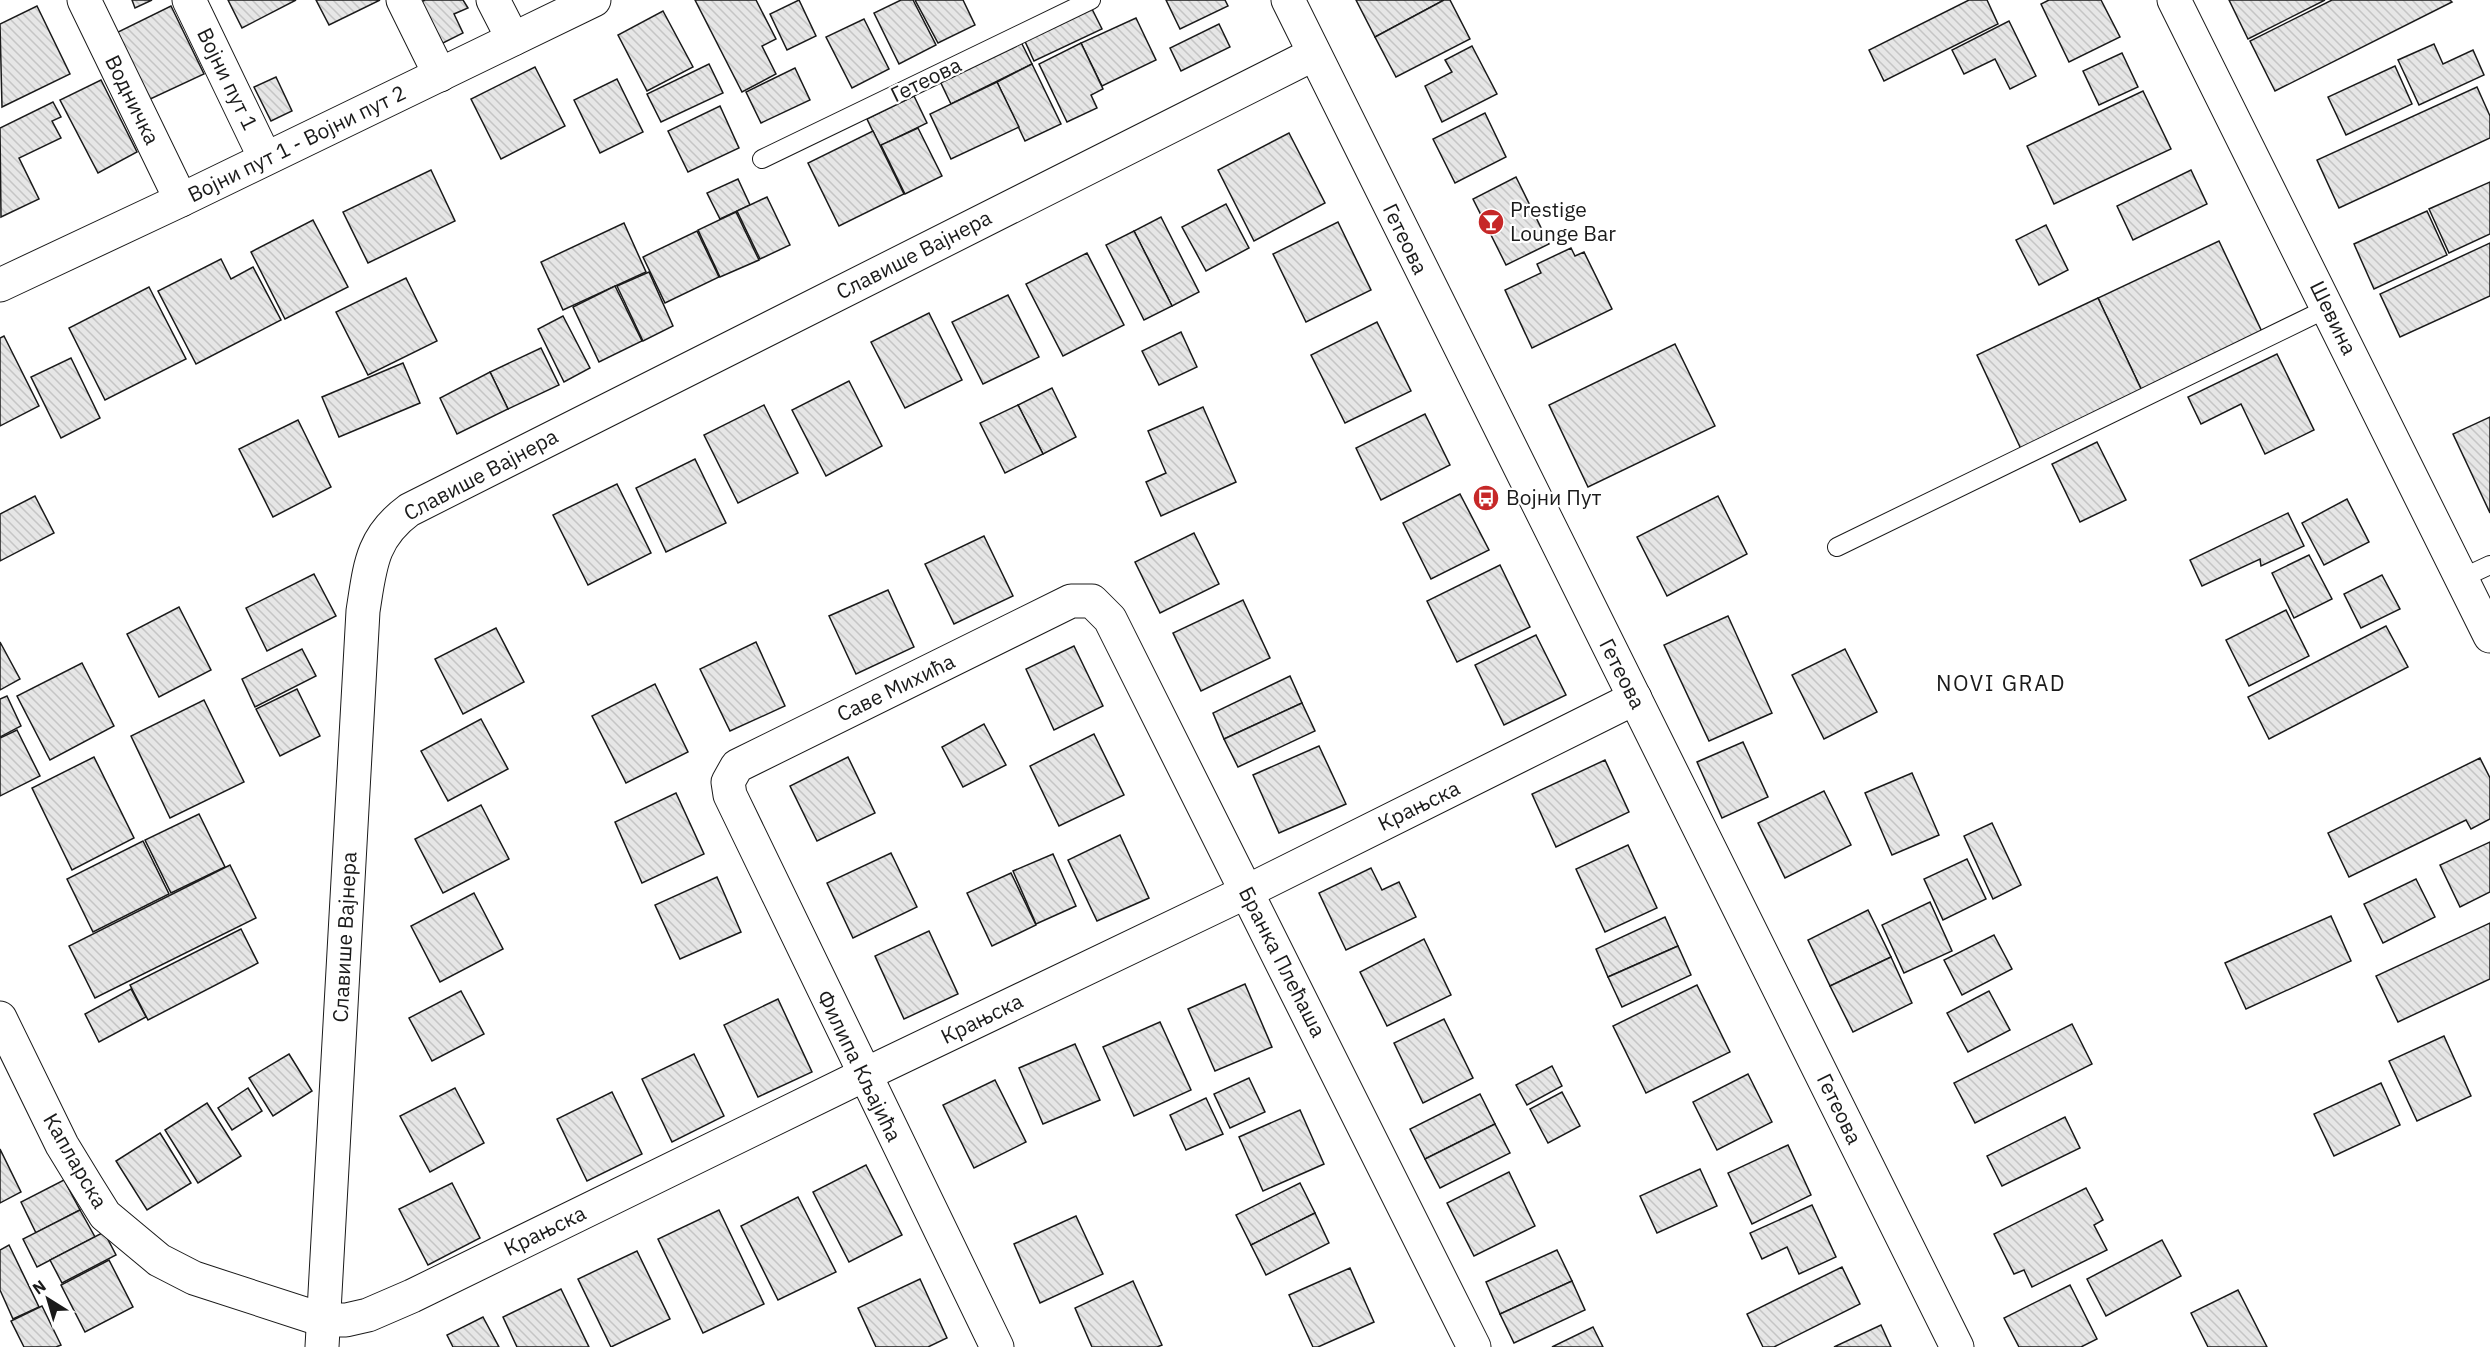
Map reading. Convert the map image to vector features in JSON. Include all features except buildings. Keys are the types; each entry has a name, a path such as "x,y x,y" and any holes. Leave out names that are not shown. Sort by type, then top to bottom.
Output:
{"street":[{"name":"Водничка","path":"84,0 181,200"},
{"name":"Војни пут 1","path":"189,0 265,158"},
{"path":"403,0 440,75"},
{"path":"493,0 513,39"},
{"name":"Војни пут 1 - Војни пут 2","path":"0,285 594,0"},
{"name":"Гетеова","path":"1288,0 1957,1347"},
{"name":"Шевина","path":"2174,0 2328,308 2476,572 2490,636"},
{"name":"Славише Вајнера","path":"323,1333 363,611 374,551 382,534 409,510 1314,54"},
{"name":"Саве Михића","path":"728,782 737,766 1071,601"},
{"name":"Бранка Плећаша","path":"1071,601 1092,601 1110,619 1474,1347"},
{"name":"Крањска","path":"323,1333 346,1320 387,1308 1246,892 1635,698"},
{"name":"Филипа Кљајића","path":"728,782 730,795 997,1347"},
{"name":"Капларска","path":"0,1018 62,1145 105,1215 159,1260 194,1278 323,1333"}],"lane":[{"name":"Гетеова","path":"762,159 1091,0"},
{"path":"1837,547 2328,308"}],"place":[{"name":"Prestige Lounge Bar","path":"1491,222"},
{"name":"Војни Пут","path":"1486,498"}],"district":[{"name":"NOVI GRAD","path":"2001,683"}]}
